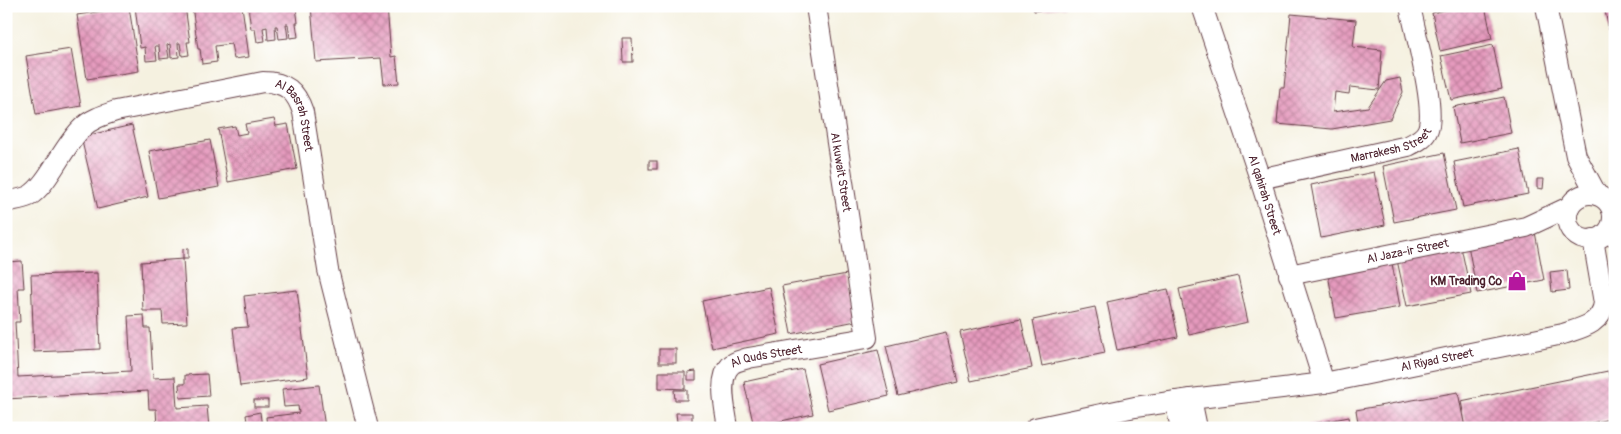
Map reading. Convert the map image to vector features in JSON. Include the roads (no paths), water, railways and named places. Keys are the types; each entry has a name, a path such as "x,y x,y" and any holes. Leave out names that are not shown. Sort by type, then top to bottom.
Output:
{"street":[{"name":"Al kuwait Street","path":"816,6 867,338"},
{"name":"Al qahirah Street","path":"1202,6 1260,179 1324,383"},
{"name":"Marrakesh Street","path":"1260,179 1408,146 1421,139 1428,130 1429,102 1410,6"},
{"path":"1546,6 1576,156 1571,205 1567,215 1568,223 1571,230 1581,238 1593,239 1604,234 1613,223 1612,210 1576,156"},
{"name":"Al Basrah Street","path":"6,202 29,196 40,188 70,140 83,127 96,118 116,111 263,82 274,82 288,88 294,93 303,112 328,270 368,428"},
{"path":"1571,205 1577,198 1584,195 1605,198"},
{"name":"Al Jaza-ir Street","path":"1289,275 1526,227 1571,205"},
{"name":"Al Jaza-ir Street","path":"1526,227 1571,230"},
{"name":"Al Riyad Street","path":"1035,428 1135,407 1324,383 1562,334 1591,324 1599,317 1603,310 1604,303 1593,239"},
{"name":"Al Quds Street","path":"728,428 723,382 730,366 748,358 867,338"},
{"path":"1181,428 1183,400"},
{"path":"1183,400 1197,428"}],"place":[{"name":"KM Trading Co","path":"1517,281"}]}
